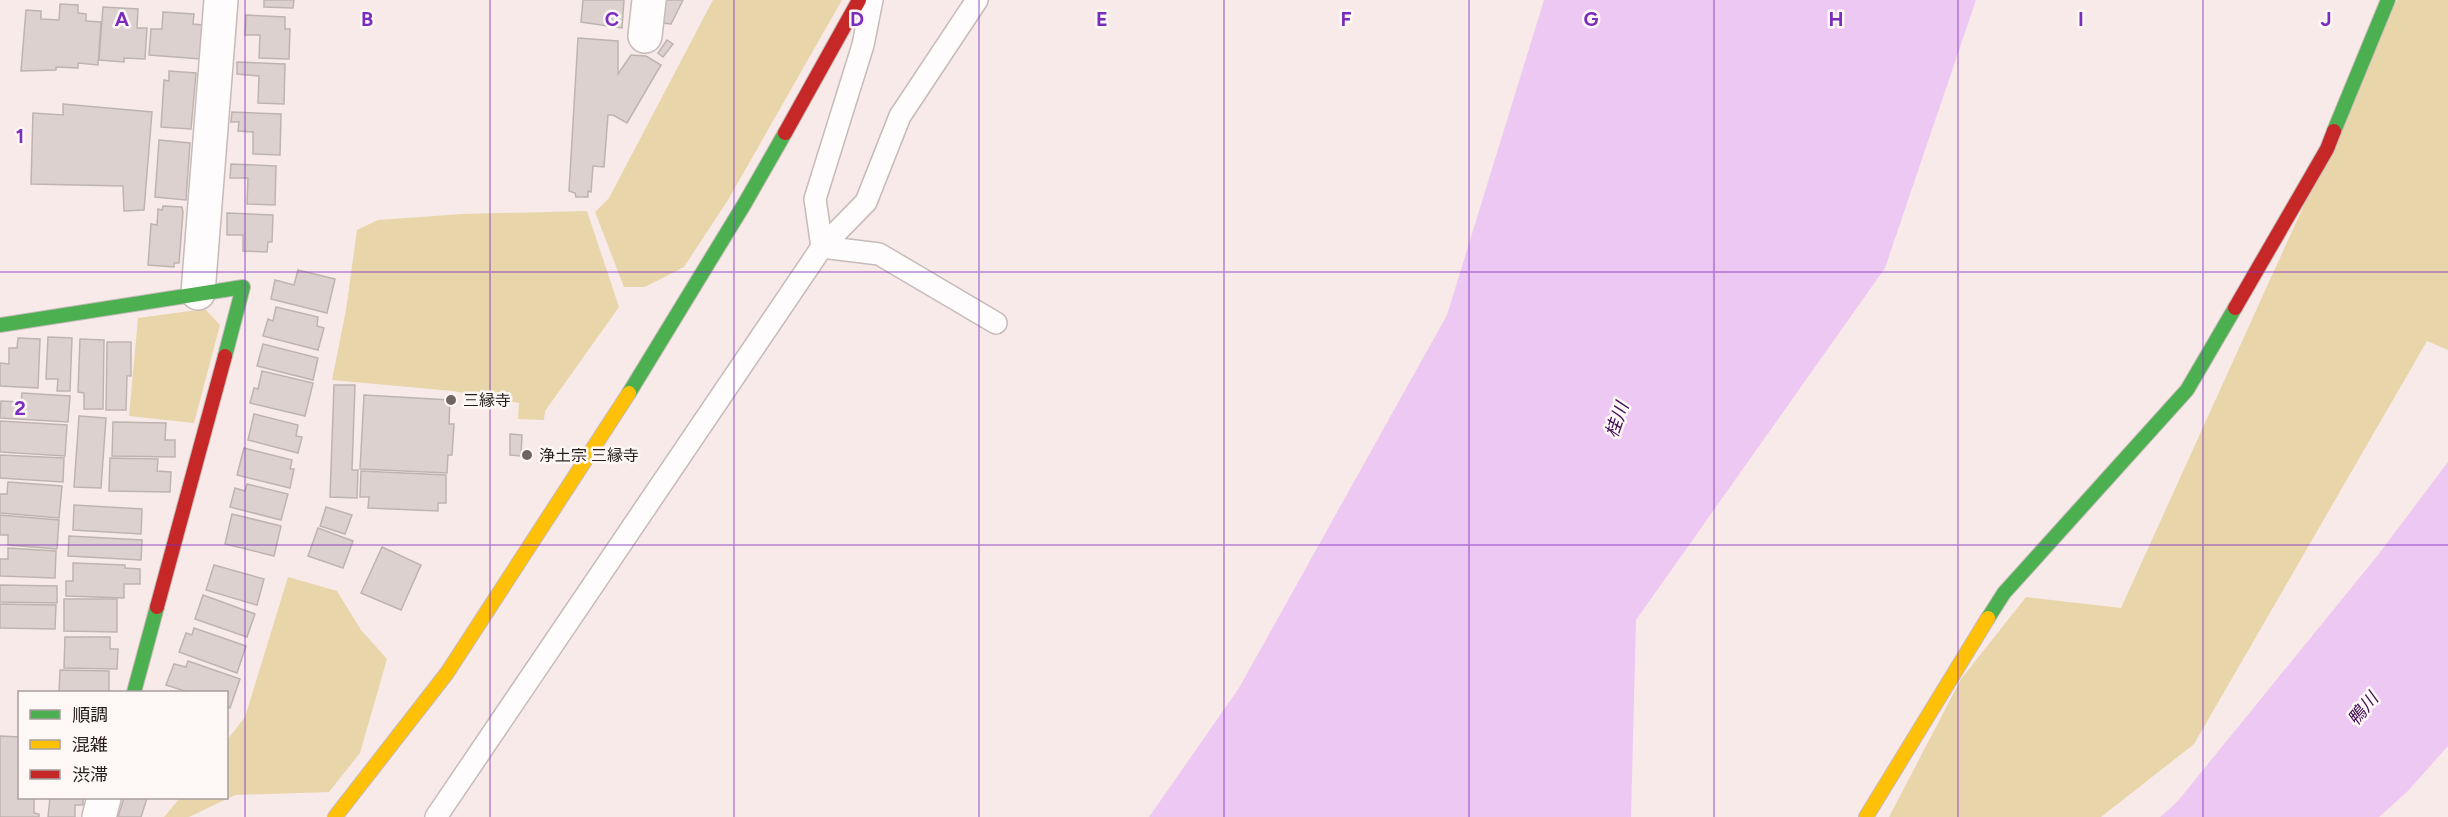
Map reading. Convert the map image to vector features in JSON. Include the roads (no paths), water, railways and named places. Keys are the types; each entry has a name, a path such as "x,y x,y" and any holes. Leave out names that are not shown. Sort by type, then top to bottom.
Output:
{"street":[{"path":"198,293 221,0"},
{"path":"645,36 649,0"},
{"path":"335,817 447,673 603,436 745,203 859,0"},
{"path":"1866,817 2004,593 2187,390 2327,149 2388,0"},
{"path":"0,325 243,287 135,691"},
{"path":"99,817 104,799"}],"lane":[{"path":"822,247 815,199 863,45 872,0"},
{"path":"436,817 822,247 866,202 900,116 977,0"},
{"path":"822,247 879,254 996,323"}],"water":[{"name":"桂川","path":"1544,0 1976,0 1885,268 1636,620 1631,817 1149,817 1239,688 1447,315"},
{"name":"鴨川","path":"2448,462 2448,746 2407,792 2379,817 2160,817 2177,802 2378,555"}],"place":[{"name":"三縁寺","path":"451,400"},
{"name":"浄土宗 三縁寺","path":"527,455"}]}
